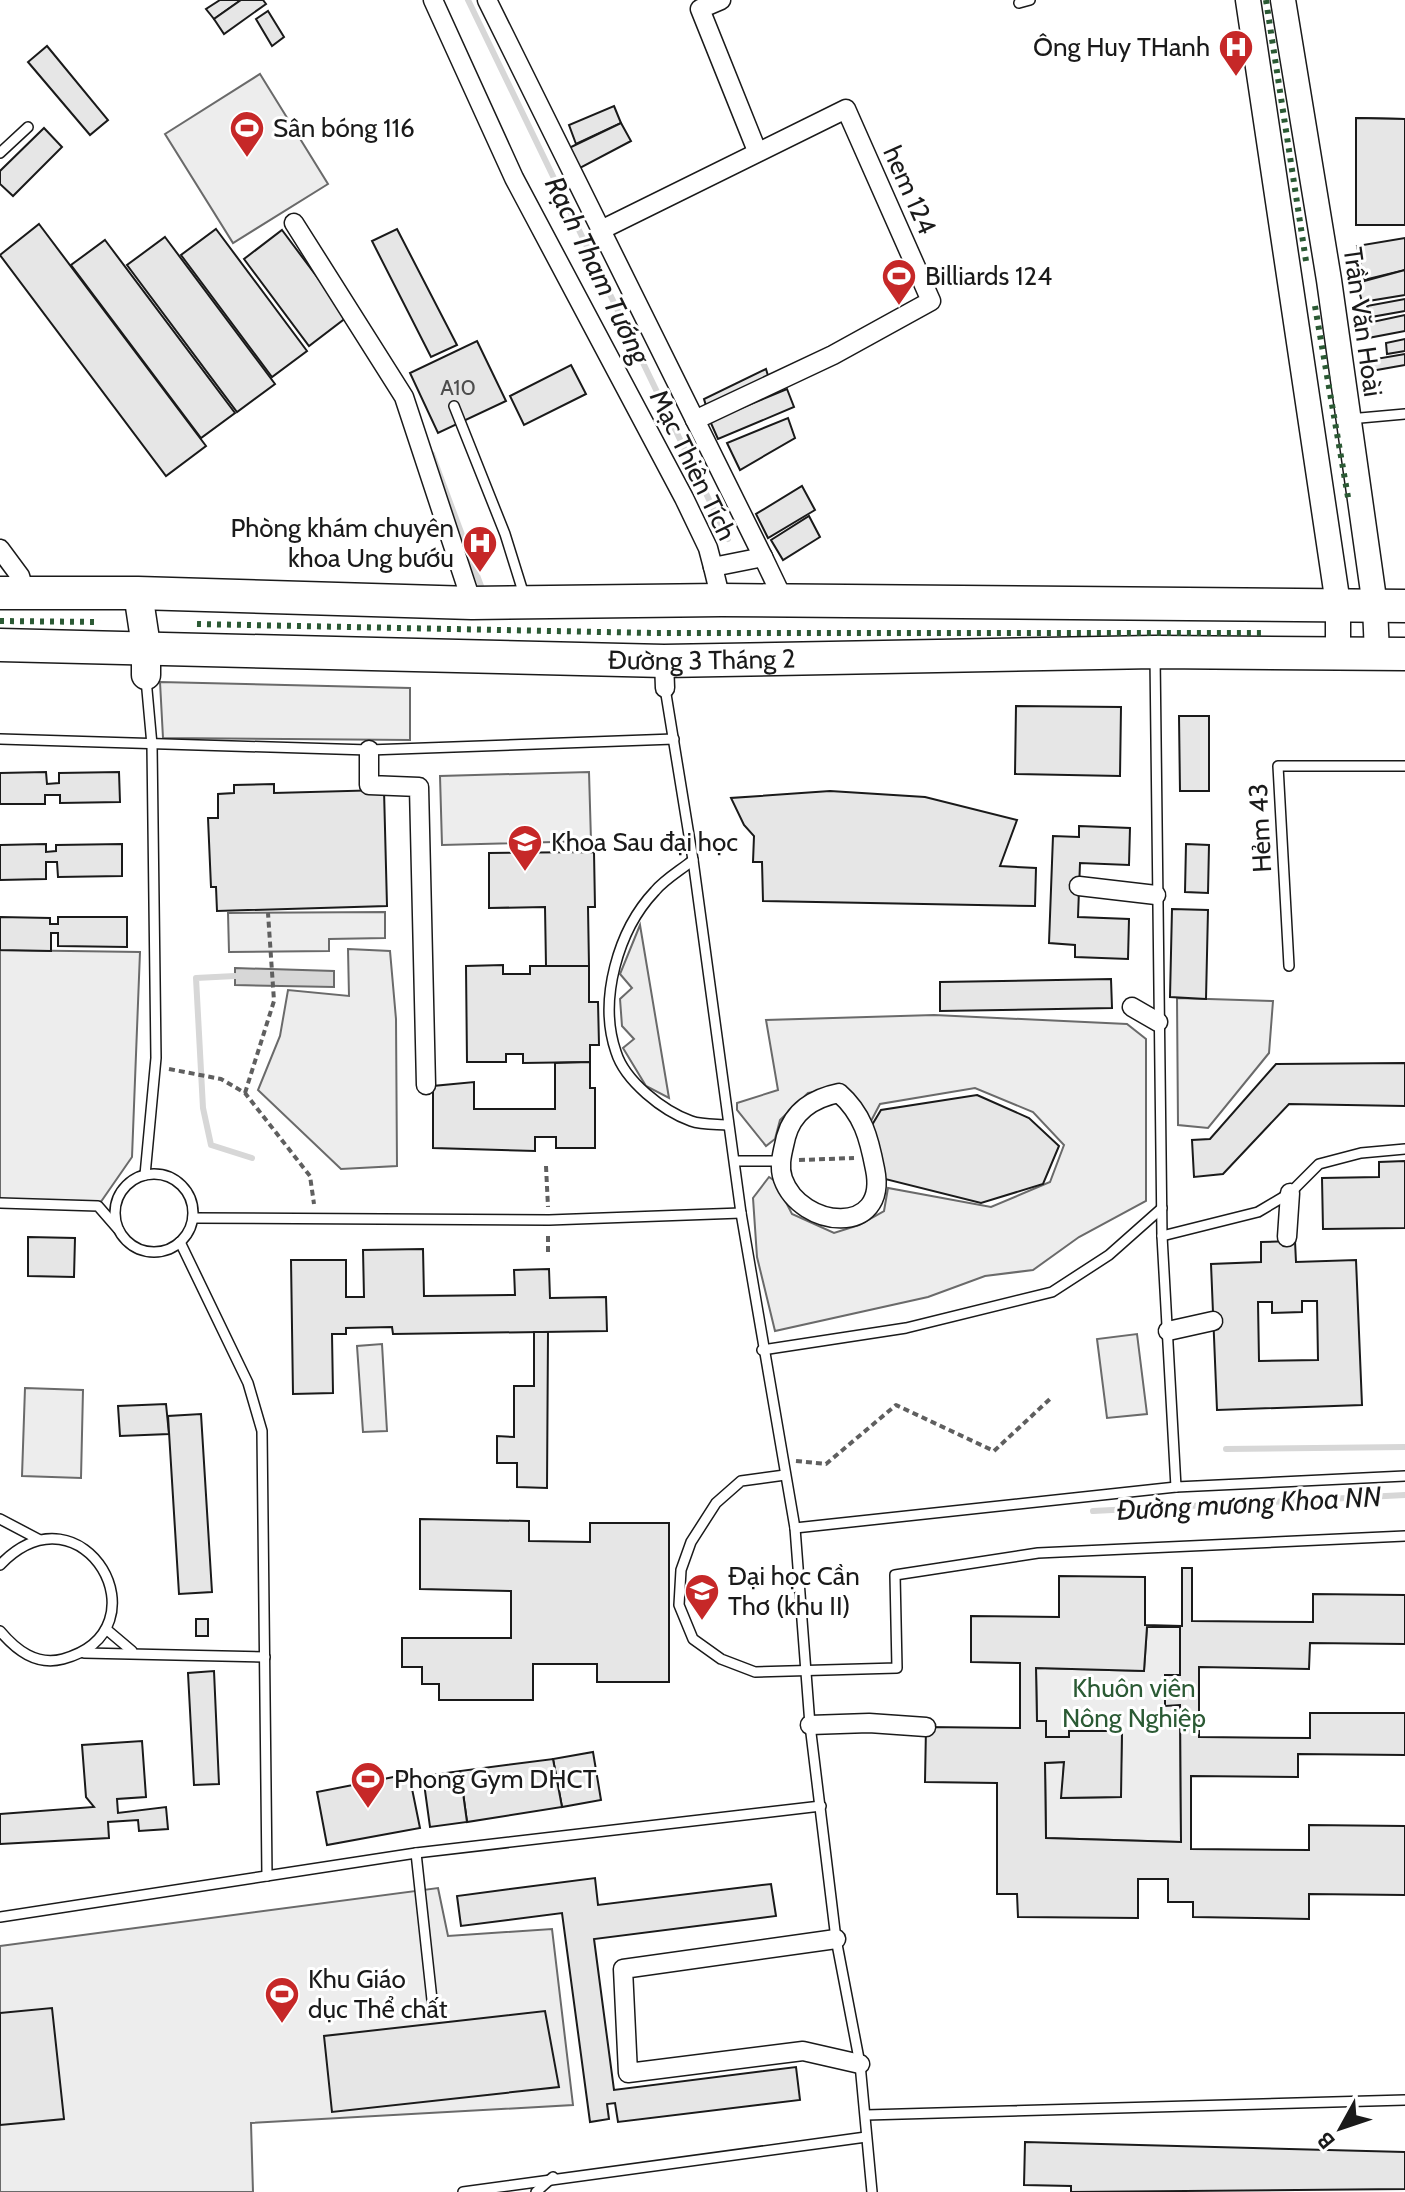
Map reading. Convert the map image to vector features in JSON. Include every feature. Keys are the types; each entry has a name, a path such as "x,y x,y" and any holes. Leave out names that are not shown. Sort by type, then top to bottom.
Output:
{"highway":[{"path":"13,593 138,593 472,603 721,600 785,603 1390,606"},
{"name":"Đường 3 Tháng 2","path":"0,645 146,660 665,674 1155,652 1391,654"}],"main road":[{"path":"1248,0 1338,604 1338,652"},
{"name":"Trần Văn Hoài","path":"1283,0 1349,419 1390,606 1391,654"},
{"path":"1291,286 1329,280"},
{"path":"138,593 146,660"}],"street":[{"name":"Mạc Thiên Tích","path":"433,0 514,178 708,548 721,600"},
{"path":"721,0 700,9 757,151"},
{"name":"Mạc Thiên Tích","path":"490,1 785,603"},
{"name":"hem 124","path":"601,230 846,109 931,301 833,355 695,420"},
{"path":"294,223 404,397 472,603"},
{"path":"0,549 20,576 13,593"},
{"name":"Mạc Thiên Tích","path":"713,567 763,557"},
{"path":"369,750 369,785 419,787 426,1085"},
{"path":"1079,886 1156,895"},
{"path":"1132,1007 1158,1022"},
{"path":"839,1093 857,1109 872,1157 878,1192 871,1207 849,1218 833,1220 796,1199 783,1180 781,1161 789,1127 800,1111 820,1096 839,1093"},
{"path":"1287,1237 1290,1193"},
{"path":"1168,1331 1213,1321"},
{"path":"810,1725 869,1723 926,1727"},
{"path":"836,1939 623,1969 628,2073 803,2051 860,2064"}],"lane":[{"path":"1019,3 1030,0"},
{"path":"0,153 28,127"},
{"path":"454,406 505,534 527,602"},
{"path":"1349,419 1405,414"},
{"path":"1155,652 1162,1236 1176,1487"},
{"path":"145,1175 155,1066 152,745 146,660"},
{"path":"665,674 741,1213 762,1350 795,1528 810,1725 836,1939 860,2064 872,2192"},
{"path":"0,739 369,750 674,739"},
{"name":"Hẻm 43","path":"1289,966 1278,766 1405,766"},
{"path":"693,860 655,890 637,917 613,973 612,1026 616,1053 627,1071 656,1100 691,1121 728,1125"},
{"path":"1162,1236 1258,1212 1290,1193 1319,1164 1361,1153 1405,1149"},
{"path":"736,1161 781,1161"},
{"path":"0,1203 98,1206 121,1231 143,1250 163,1250 180,1242 193,1218 190,1196 184,1187 166,1176 145,1175 125,1187 119,1197 117,1220 121,1231"},
{"path":"762,1350 906,1328 1052,1292 1109,1255 1162,1208"},
{"path":"193,1218 549,1220 741,1213"},
{"path":"180,1242 248,1383 262,1431 267,1876"},
{"path":"785,1475 741,1481 716,1503 681,1570 679,1605 693,1639 721,1659 755,1672 804,1668 897,1668 895,1575 1038,1553 1405,1536"},
{"path":"795,1528 1176,1487 1405,1476"},
{"path":"0,1519 38,1539 66,1540 79,1546 91,1553 108,1575 113,1602 106,1629 84,1653"},
{"path":"0,1565 16,1549 38,1539"},
{"path":"106,1629 132,1651"},
{"path":"0,1631 17,1651 50,1662 84,1653 132,1651 265,1657"},
{"path":"0,1917 416,1853 821,1806"},
{"path":"416,1853 433,2009"},
{"path":"866,2115 1405,2100"},
{"path":"463,2192 553,2177 866,2137"},
{"path":"536,2192 553,2177"}],"path":[{"path":"245,1093 270,1021 273,991 268,913"},
{"path":"155,1066 221,1079 245,1093 310,1176 316,1219"},
{"path":"781,1161 872,1157"},
{"path":"782,1460 826,1464 896,1405 994,1451 1051,1398"}],"shaded area":[{"name":"Sân bóng 116","path":"260,74 328,184 233,243 165,134"},
{"path":"160,682 410,688 410,740 163,738"},
{"path":"589,772 591,841 442,845 440,776"},
{"path":"385,912 385,938 329,939 329,951 229,952 228,913"},
{"path":"640,925 669,1098 646,1086 623,1048 634,1039 622,1026 620,999 632,988 620,974"},
{"path":"348,949 390,951 396,1019 397,1166 341,1169 258,1090 280,1036 288,990 349,996"},
{"path":"0,950 140,952 132,1157 98,1206 0,1201"},
{"path":"235,968 334,971 334,987 235,985"},
{"path":"1177,998 1273,1001 1269,1053 1208,1128 1178,1125"},
{"path":"934,1015 1127,1024 1146,1039 1146,1201 1079,1237 1033,1270 985,1276 928,1297 775,1331 757,1257 753,1198 769,1177 775,1181 792,1214 834,1233 859,1225 884,1211 888,1188 991,1207 1050,1182 1064,1145 1033,1112 975,1088 880,1104 870,1123 839,1088 808,1093 780,1120 775,1139 766,1146 737,1110 737,1103 778,1090 766,1020"},
{"path":"1137,1334 1147,1414 1107,1418 1097,1339"},
{"path":"382,1344 387,1431 363,1432 357,1346"},
{"path":"25,1388 83,1390 81,1478 22,1476"},
{"name":"Khuôn viên Nông Nghiệp","path":"1147,1627 1180,1627 1180,1675 1165,1675 1165,1705 1180,1705 1181,1842 1046,1838 1045,1763 1064,1762 1062,1798 1120,1797 1122,1731 1069,1731 1069,1737 1046,1737 1037,1721 1036,1668 1144,1671"},
{"name":"Khu Giáo dục Thể chất","path":"438,1888 448,1936 552,1929 573,2105 251,2123 253,2192 0,2192 0,1946"}],"building":[{"path":"220,0 241,0 214,19 206,9"},
{"path":"241,0 263,0 266,4 224,34 214,19"},
{"path":"268,11 284,37 272,46 256,19"},
{"path":"47,46 108,120 90,135 28,62"},
{"path":"614,106 621,123 576,144 569,125"},
{"path":"1356,118 1405,119 1405,159 1384,159 1385,190 1405,190 1405,225 1356,225"},
{"path":"1356,118 1405,119 1405,225 1356,225"},
{"path":"621,123 631,141 580,168 569,148"},
{"path":"44,128 62,147 13,196 0,184 0,171"},
{"path":"39,224 206,446 166,476 0,255"},
{"path":"216,229 307,351 272,377 181,255"},
{"path":"397,229 457,345 431,357 372,241"},
{"path":"282,230 347,317 309,346 244,259"},
{"path":"165,237 275,384 237,412 127,265"},
{"path":"1405,238 1405,270 1364,280 1357,246"},
{"path":"105,240 235,413 201,438 71,265"},
{"path":"1405,270 1405,295 1362,302 1357,283"},
{"path":"1405,299 1405,311 1371,317 1367,306"},
{"path":"1405,315 1405,331 1368,338 1363,324"},
{"path":"1405,339 1405,351 1387,354 1386,343"},
{"path":"477,341 506,401 438,433 410,373"},
{"path":"1405,354 1405,365 1371,371 1370,360"},
{"path":"571,365 586,394 524,425 510,396"},
{"path":"766,369 769,379 707,409 704,399"},
{"path":"787,389 794,407 718,439 710,421"},
{"path":"788,418 795,438 740,470 727,443"},
{"path":"802,486 815,510 768,538 756,514"},
{"path":"809,516 820,537 783,560 771,540"},
{"path":"1016,706 1121,707 1120,776 1015,774"},
{"path":"1179,716 1209,716 1209,791 1180,791"},
{"path":"46,772 47,784 59,783 59,773 119,772 120,802 60,803 60,795 45,795 45,804 0,804 0,773"},
{"path":"274,784 274,793 384,790 387,906 217,911 216,887 211,887 208,818 218,818 218,794 234,793 234,785"},
{"path":"830,791 925,797 1017,820 1000,866 1036,868 1035,906 763,901 762,862 753,862 754,836 744,825 731,798"},
{"path":"1079,826 1130,828 1129,865 1080,863 1078,917 1129,919 1128,959 1075,957 1075,945 1049,943 1053,836 1079,837"},
{"path":"46,844 46,852 56,851 56,845 122,844 122,876 58,877 57,862 46,862 46,879 0,880 0,845"},
{"path":"1186,844 1209,845 1208,893 1185,892"},
{"path":"594,852 595,907 588,907 589,966 546,966 545,907 489,908 489,853"},
{"path":"1172,909 1208,910 1206,999 1170,997"},
{"path":"0,917 50,918 50,924 58,924 58,917 127,917 127,947 58,946 58,933 51,933 51,951 0,950"},
{"path":"503,965 503,974 530,974 530,966 589,966 589,1002 598,1002 599,1045 590,1045 590,1062 523,1063 523,1054 506,1054 506,1062 467,1062 466,966"},
{"path":"1111,979 1112,1008 940,1011 940,982"},
{"path":"590,1062 590,1088 595,1088 595,1148 556,1148 556,1137 535,1137 535,1151 433,1148 433,1086 474,1082 474,1109 555,1109 555,1063"},
{"path":"1405,1063 1405,1106 1289,1104 1223,1174 1194,1177 1192,1140 1210,1139 1276,1064"},
{"path":"977,1095 1029,1118 1059,1146 1043,1184 981,1203 885,1179 873,1153 869,1130 881,1110"},
{"path":"1405,1161 1405,1228 1323,1229 1322,1178 1379,1177 1379,1162"},
{"path":"28,1237 75,1238 74,1277 28,1276"},
{"path":"1295,1241 1296,1262 1356,1260 1362,1405 1217,1410 1211,1264 1261,1262 1261,1242","holes":["1302,1301 1317,1301 1318,1360 1259,1361 1258,1302 1272,1302 1272,1313 1302,1312"]},
{"path":"423,1249 424,1296 515,1295 514,1270 549,1269 550,1298 606,1297 607,1331 393,1334 392,1327 346,1328 346,1334 332,1334 333,1393 293,1394 291,1260 346,1260 346,1297 364,1297 363,1250"},
{"path":"534,1332 548,1332 547,1488 517,1487 517,1463 497,1463 497,1436 514,1437 514,1386 534,1386"},
{"path":"166,1404 169,1434 120,1436 118,1406"},
{"path":"201,1414 212,1592 179,1594 168,1416"},
{"path":"420,1519 529,1521 529,1541 590,1542 590,1523 669,1523 669,1682 597,1682 597,1664 533,1664 533,1700 439,1700 439,1684 422,1684 422,1667 402,1667 402,1638 511,1638 511,1591 420,1589"},
{"path":"1182,1568 1192,1568 1192,1621 1313,1622 1313,1594 1405,1595 1405,1644 1310,1643 1309,1669 1199,1667 1199,1737 1310,1738 1310,1713 1405,1713 1405,1755 1298,1754 1298,1777 1191,1776 1191,1849 1309,1850 1309,1825 1405,1826 1405,1895 1309,1894 1309,1919 1193,1917 1193,1902 1168,1902 1168,1879 1138,1879 1138,1918 1018,1917 1017,1894 997,1894 997,1783 925,1782 926,1727 1020,1728 1020,1663 971,1662 971,1616 1059,1617 1059,1576 1145,1577 1145,1625 1182,1626","holes":["1147,1627 1180,1627 1180,1675 1165,1675 1165,1706 1180,1705 1181,1842 1046,1838 1045,1763 1064,1762 1061,1798 1121,1797 1122,1731 1069,1731 1069,1737 1046,1737 1046,1721 1037,1721 1036,1668 1144,1671"]},
{"path":"196,1619 208,1619 208,1636 196,1636"},
{"path":"214,1671 219,1784 194,1785 188,1673"},
{"path":"142,1741 146,1797 117,1799 118,1813 166,1807 168,1829 139,1831 138,1820 108,1822 109,1838 0,1844 0,1814 94,1807 86,1797 82,1745"},
{"path":"593,1752 601,1800 562,1807 553,1759"},
{"path":"553,1759 562,1807 467,1822 460,1771"},
{"path":"460,1771 467,1822 430,1827 423,1776"},
{"name":"Phong Gym DHCT","path":"409,1774 420,1828 327,1845 317,1792"},
{"path":"595,1878 598,1905 771,1884 776,1916 594,1939 614,2090 796,2067 800,2100 618,2122 615,2103 607,2104 609,2119 590,2122 562,1913 461,1926 457,1896"},
{"path":"52,2008 64,2119 0,2125 0,2013"},
{"path":"545,2011 559,2087 332,2112 324,2036"},
{"path":"1025,2142 1405,2152 1405,2189 1071,2192 1071,2186 1024,2185"}],"waterway":[{"name":"Rạch Tham Tướng","path":"468,0 728,539"},
{"path":"432,454 481,586"},
{"path":"235,976 196,978 203,1108 211,1145 252,1158"},
{"path":"1226,1449 1405,1447"},
{"name":"Đường mương Khoa NN","path":"1093,1511 1405,1495"}],"hedge":[{"path":"1266,0 1306,261"},
{"path":"1315,306 1349,503"},
{"path":"0,621 100,622"},
{"path":"197,624 654,633 1264,633"}],"place":[{"name":"Ông Huy THanh","path":"1236,78"},
{"name":"Sân bóng 116","path":"247,159"},
{"name":"Billiards 124","path":"899,307"},
{"name":"Phòng khám chuyên khoa Ung bướu","path":"480,574"},
{"name":"Khoa Sau đại học","path":"525,873"},
{"name":"Đại học Cần Thơ (khu II)","path":"702,1622"},
{"name":"Phong Gym DHCT","path":"368,1810"},
{"name":"Khu Giáo dục Thể chất","path":"282,2025"}]}
